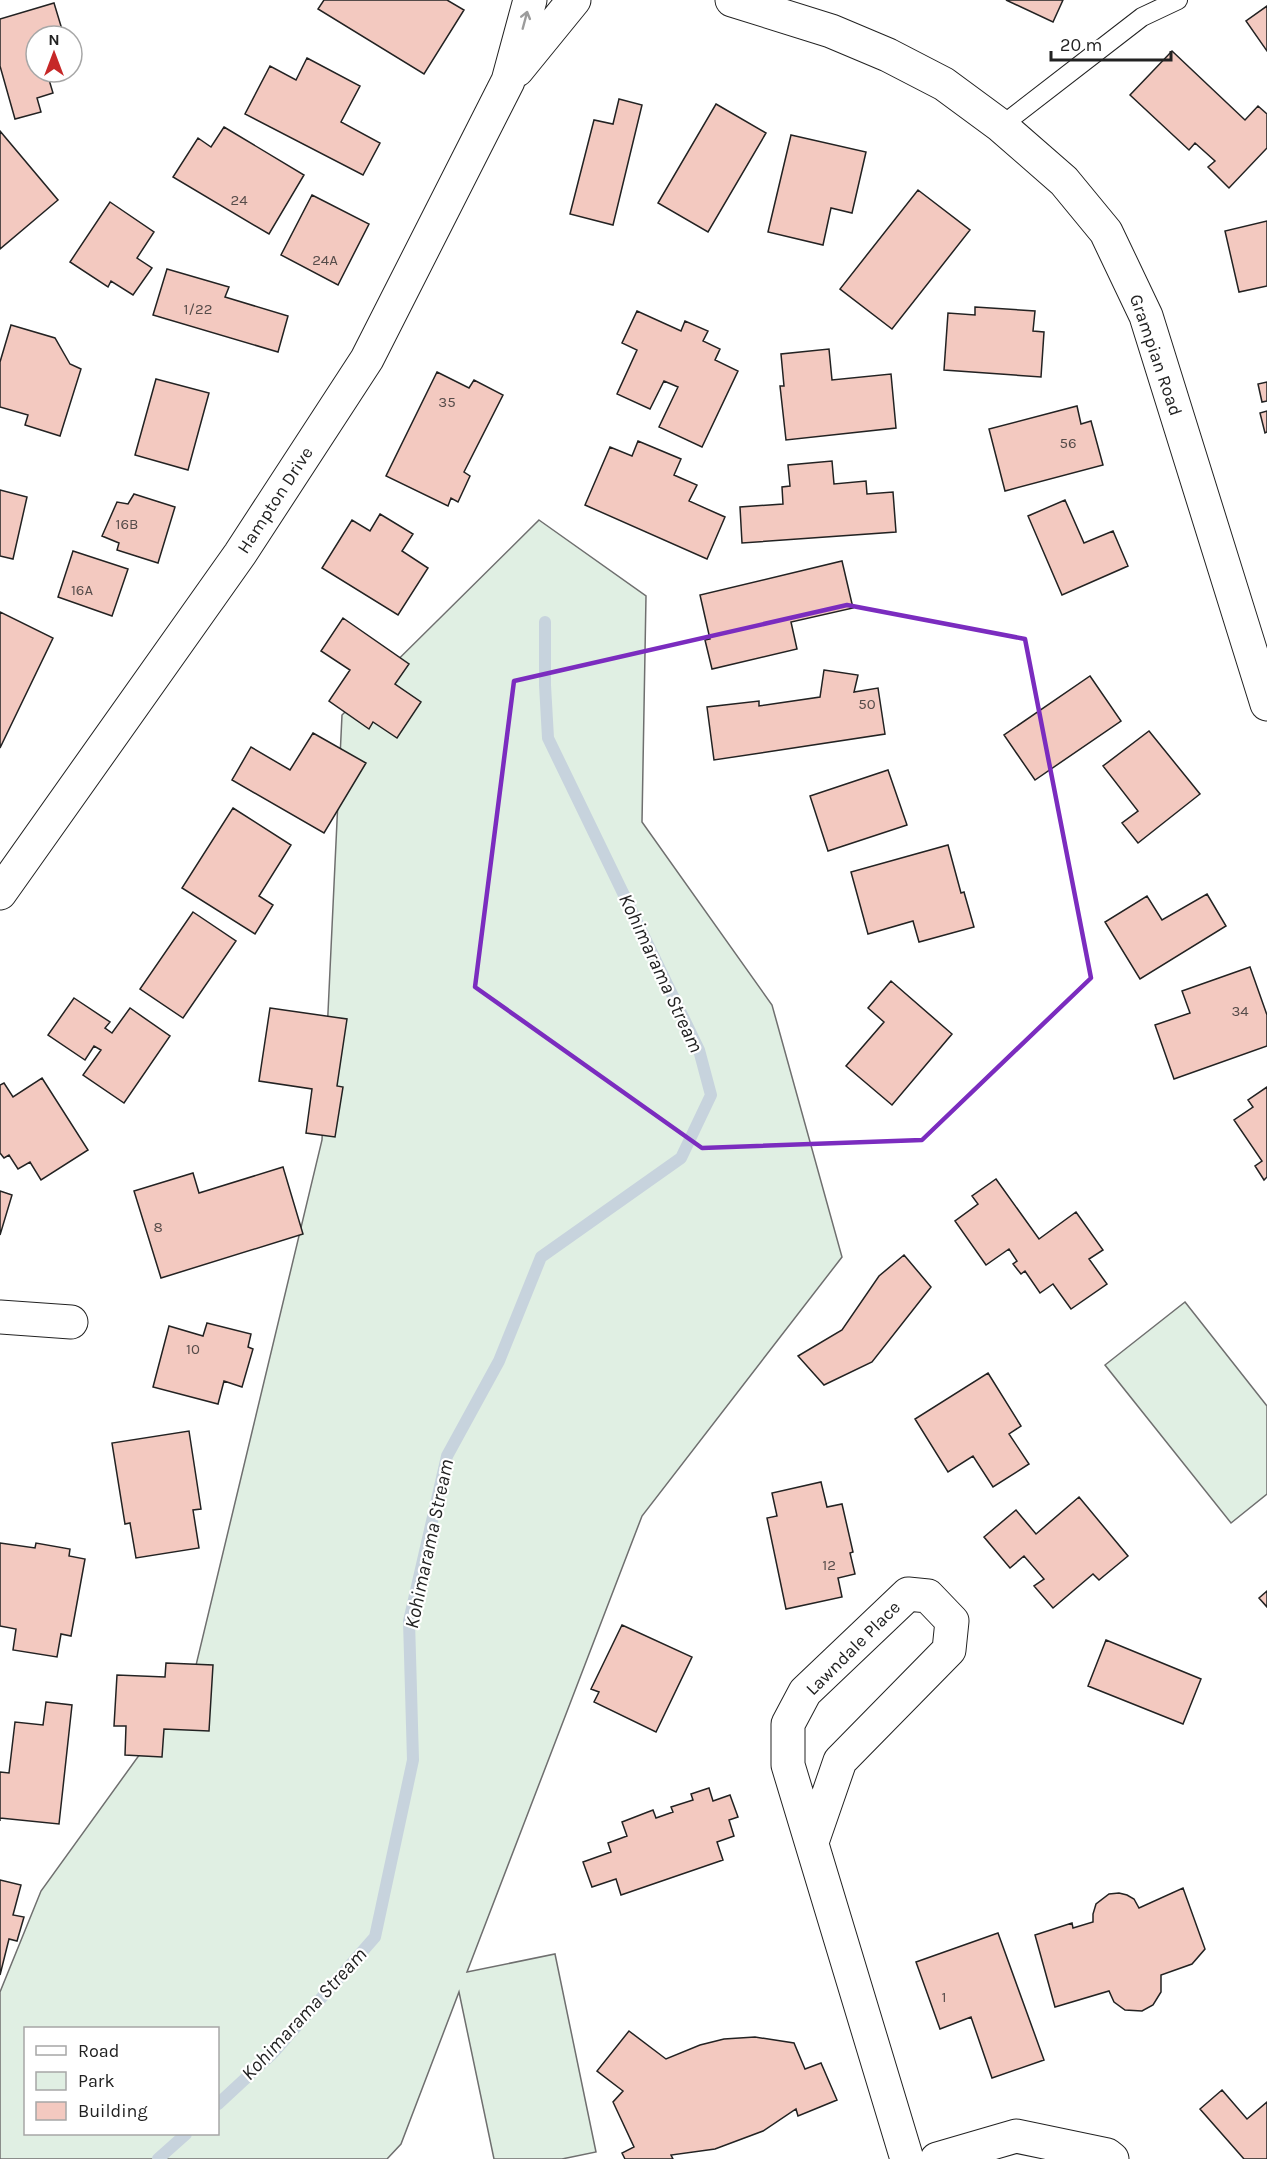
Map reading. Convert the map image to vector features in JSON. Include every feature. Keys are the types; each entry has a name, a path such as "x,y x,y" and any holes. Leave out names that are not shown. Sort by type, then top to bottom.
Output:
{"street":[{"name":"Hampton Drive","path":"0,893 240,554 367,359 508,81 530,0"},
{"name":"Hampton Drive","path":"508,81 574,0"},
{"name":"Grampian Road","path":"732,0 831,31 888,55 944,84 1001,126 1064,181 1106,232 1146,316 1267,704"},
{"path":"0,1317 71,1322"},
{"name":"Lawndale Place","path":"812,1842 840,1761 949,1650 952,1622 928,1596 908,1594 805,1692 788,1724 788,1765 907,2159"},
{"path":"937,2159 1016,2136 1112,2159"}],"lane":[{"path":"1001,126 1142,17 1178,0"}],"highlighted area":[{"path":"847,605 1025,639 1091,978 922,1140 702,1148 475,987 514,681"}],"green space":[{"path":"539,520 646,596 642,822 772,1005 842,1257 642,1516 467,1972 555,1954 596,2152 562,2159 494,2159 459,1992 401,2144 387,2159 0,2159 0,1992 41,1891 192,1682 322,1140 342,715"},
{"path":"1185,1302 1267,1406 1267,1494 1231,1523 1105,1365"}],"building":[{"path":"324,0 447,0 464,10 424,74 318,9"},
{"path":"1006,0 1063,0 1053,22"},
{"path":"54,3 60,24 24,24 24,84 50,84 53,93 37,98 41,112 15,119 0,66 0,19"},
{"path":"1267,6 1267,51 1246,21"},
{"path":"1172,51 1245,120 1258,106 1267,114 1267,148 1229,188 1208,167 1215,161 1195,143 1189,150 1130,95"},
{"path":"307,58 360,86 341,122 380,143 363,175 245,114 270,66 296,80"},
{"path":"619,99 642,105 613,225 570,214 594,120 613,124"},
{"path":"716,104 766,133 708,232 658,203"},
{"path":"224,127 304,175 269,234 173,177 198,138 211,147"},
{"path":"0,131 58,200 0,249"},
{"path":"791,135 866,152 852,213 831,208 823,245 768,232"},
{"path":"918,190 970,230 892,329 840,289"},
{"path":"312,195 369,224 338,285 281,255"},
{"path":"110,202 154,232 137,258 152,268 133,295 111,281 108,287 70,262"},
{"path":"1267,221 1267,286 1239,292 1225,231"},
{"path":"167,269 229,287 225,297 288,316 278,352 153,315"},
{"path":"975,307 1035,311 1033,331 1044,332 1041,377 944,370 948,313 975,315"},
{"path":"637,311 681,331 685,321 708,331 703,341 720,349 715,360 738,371 702,447 659,427 678,387 664,381 650,409 617,394 637,350 622,343"},
{"path":"11,325 55,338 70,364 81,369 60,436 25,425 28,415 0,407 0,362"},
{"path":"829,349 832,380 891,374 896,428 786,440 780,386 784,386 781,354"},
{"path":"437,372 469,388 474,380 503,395 464,472 470,476 458,502 451,498 448,506 386,476"},
{"path":"156,379 209,393 188,470 135,455"},
{"path":"1267,382 1267,401 1262,402 1258,384"},
{"path":"1077,406 1081,424 1091,421 1103,465 1005,491 989,429"},
{"path":"1267,411 1267,432 1265,433 1260,413"},
{"path":"638,441 681,459 674,475 697,485 689,501 725,517 707,559 585,505 610,447 632,456"},
{"path":"832,461 834,484 866,481 867,494 893,492 896,532 742,543 740,507 783,504 782,487 790,486 788,465"},
{"path":"0,490 27,497 13,559 0,556"},
{"path":"134,494 175,507 158,563 117,550 119,543 102,536 117,502 128,504"},
{"path":"1065,500 1084,543 1113,531 1128,566 1062,595 1028,516"},
{"path":"380,514 413,534 402,551 428,568 398,615 322,568 352,520 370,531"},
{"path":"73,551 128,569 112,616 58,597"},
{"path":"842,561 853,608 791,622 797,649 712,669 705,640 710,639 700,595"},
{"path":"0,612 53,638 0,748"},
{"path":"343,618 409,664 395,684 421,702 397,738 373,722 369,729 329,701 350,670 321,651"},
{"path":"824,670 858,675 854,692 878,688 885,734 714,760 707,707 759,701 759,706 820,697"},
{"path":"1090,676 1121,721 1035,780 1004,735"},
{"path":"1149,731 1200,794 1138,843 1122,823 1138,811 1103,766"},
{"path":"313,733 366,763 324,833 232,780 251,747 290,770"},
{"path":"888,770 907,825 828,851 810,796"},
{"path":"233,808 291,845 259,896 273,905 255,934 182,888"},
{"path":"948,845 961,893 964,892 974,927 919,942 913,921 868,934 851,872"},
{"path":"1207,894 1226,926 1140,979 1105,922 1147,896 1162,920"},
{"path":"193,912 236,941 183,1018 140,989"},
{"path":"1250,967 1267,1015 1267,1046 1174,1079 1155,1025 1190,1013 1182,991"},
{"path":"891,981 952,1034 892,1105 846,1066 884,1022 868,1008"},
{"path":"74,998 110,1022 105,1028 112,1033 130,1008 170,1036 124,1103 83,1075 101,1050 94,1046 85,1060 48,1035"},
{"path":"270,1008 347,1019 337,1086 343,1087 335,1137 306,1133 312,1089 259,1081"},
{"path":"42,1078 88,1150 41,1180 30,1162 18,1169 9,1155 4,1158 0,1153 0,1085 4,1083 13,1097"},
{"path":"1267,1087 1267,1177 1264,1180 1255,1166 1262,1161 1234,1120 1253,1107 1248,1100"},
{"path":"283,1167 303,1234 161,1278 134,1191 193,1173 199,1193"},
{"path":"996,1179 1039,1239 1076,1212 1103,1250 1089,1259 1107,1284 1071,1309 1053,1284 1040,1293 1025,1271 1021,1274 1013,1264 1017,1261 1009,1249 986,1265 955,1221 978,1204 972,1196"},
{"path":"0,1191 12,1195 0,1235"},
{"path":"904,1255 931,1287 872,1362 824,1385 798,1356 842,1330 879,1276"},
{"path":"207,1323 251,1334 248,1347 253,1349 242,1387 224,1381 218,1404 153,1387 169,1326 203,1336"},
{"path":"988,1373 1021,1426 1009,1434 1029,1464 993,1487 973,1456 948,1472 915,1419"},
{"path":"189,1431 201,1509 193,1510 199,1548 136,1558 130,1523 125,1524 112,1443"},
{"path":"821,1482 827,1507 842,1504 853,1552 850,1553 855,1574 838,1578 842,1597 786,1609 767,1518 777,1516 772,1493"},
{"path":"1079,1497 1128,1556 1099,1580 1093,1574 1053,1608 1034,1586 1044,1579 1024,1556 1010,1568 984,1537 1016,1510 1036,1534"},
{"path":"0,1543 35,1548 36,1543 70,1549 69,1556 85,1559 71,1636 61,1634 57,1657 13,1650 16,1629 0,1626"},
{"path":"1267,1591 1267,1607 1259,1598"},
{"path":"622,1625 692,1657 656,1732 594,1702 599,1692 591,1689"},
{"path":"1106,1640 1201,1679 1183,1724 1088,1686"},
{"path":"166,1663 213,1665 209,1731 164,1729 162,1757 125,1755 126,1726 114,1726 117,1675 165,1677"},
{"path":"46,1702 72,1705 59,1824 0,1818 0,1772 9,1773 15,1722 43,1725"},
{"path":"709,1788 713,1801 730,1795 738,1817 729,1820 734,1836 717,1842 723,1860 621,1895 616,1879 592,1887 583,1862 611,1852 608,1843 627,1836 622,1822 653,1810 656,1818 673,1812 671,1807 693,1800 691,1794"},
{"path":"0,1880 21,1885 13,1915 24,1917 17,1941 9,1939 0,1975"},
{"path":"1183,1888 1205,1949 1192,1964 1161,1975 1161,1992 1153,2005 1142,2011 1125,2010 1114,2002 1109,1991 1055,2007 1035,1935 1072,1923 1073,1928 1093,1922 1096,1904 1109,1894 1127,1895 1134,1899 1139,1908"},
{"path":"998,1933 1044,2060 992,2078 971,2017 940,2029 916,1962"},
{"path":"629,2031 666,2059 700,2045 724,2039 755,2037 794,2043 805,2069 821,2063 837,2100 798,2116 796,2109 763,2131 715,2149 671,2155 673,2159 625,2159 622,2153 634,2147 613,2102 623,2091 597,2071"},
{"path":"1222,2090 1247,2119 1267,2102 1267,2159 1244,2159 1200,2109"}],"waterway":[{"name":"Kohimarama Stream","path":"219,2103 273,2053 375,1937 413,1760 409,1621 447,1456 499,1361 541,1257 681,1158 711,1095 699,1050 548,738 545,622"},
{"name":"Kohimarama Stream","path":"158,2159 185,2135"}]}
